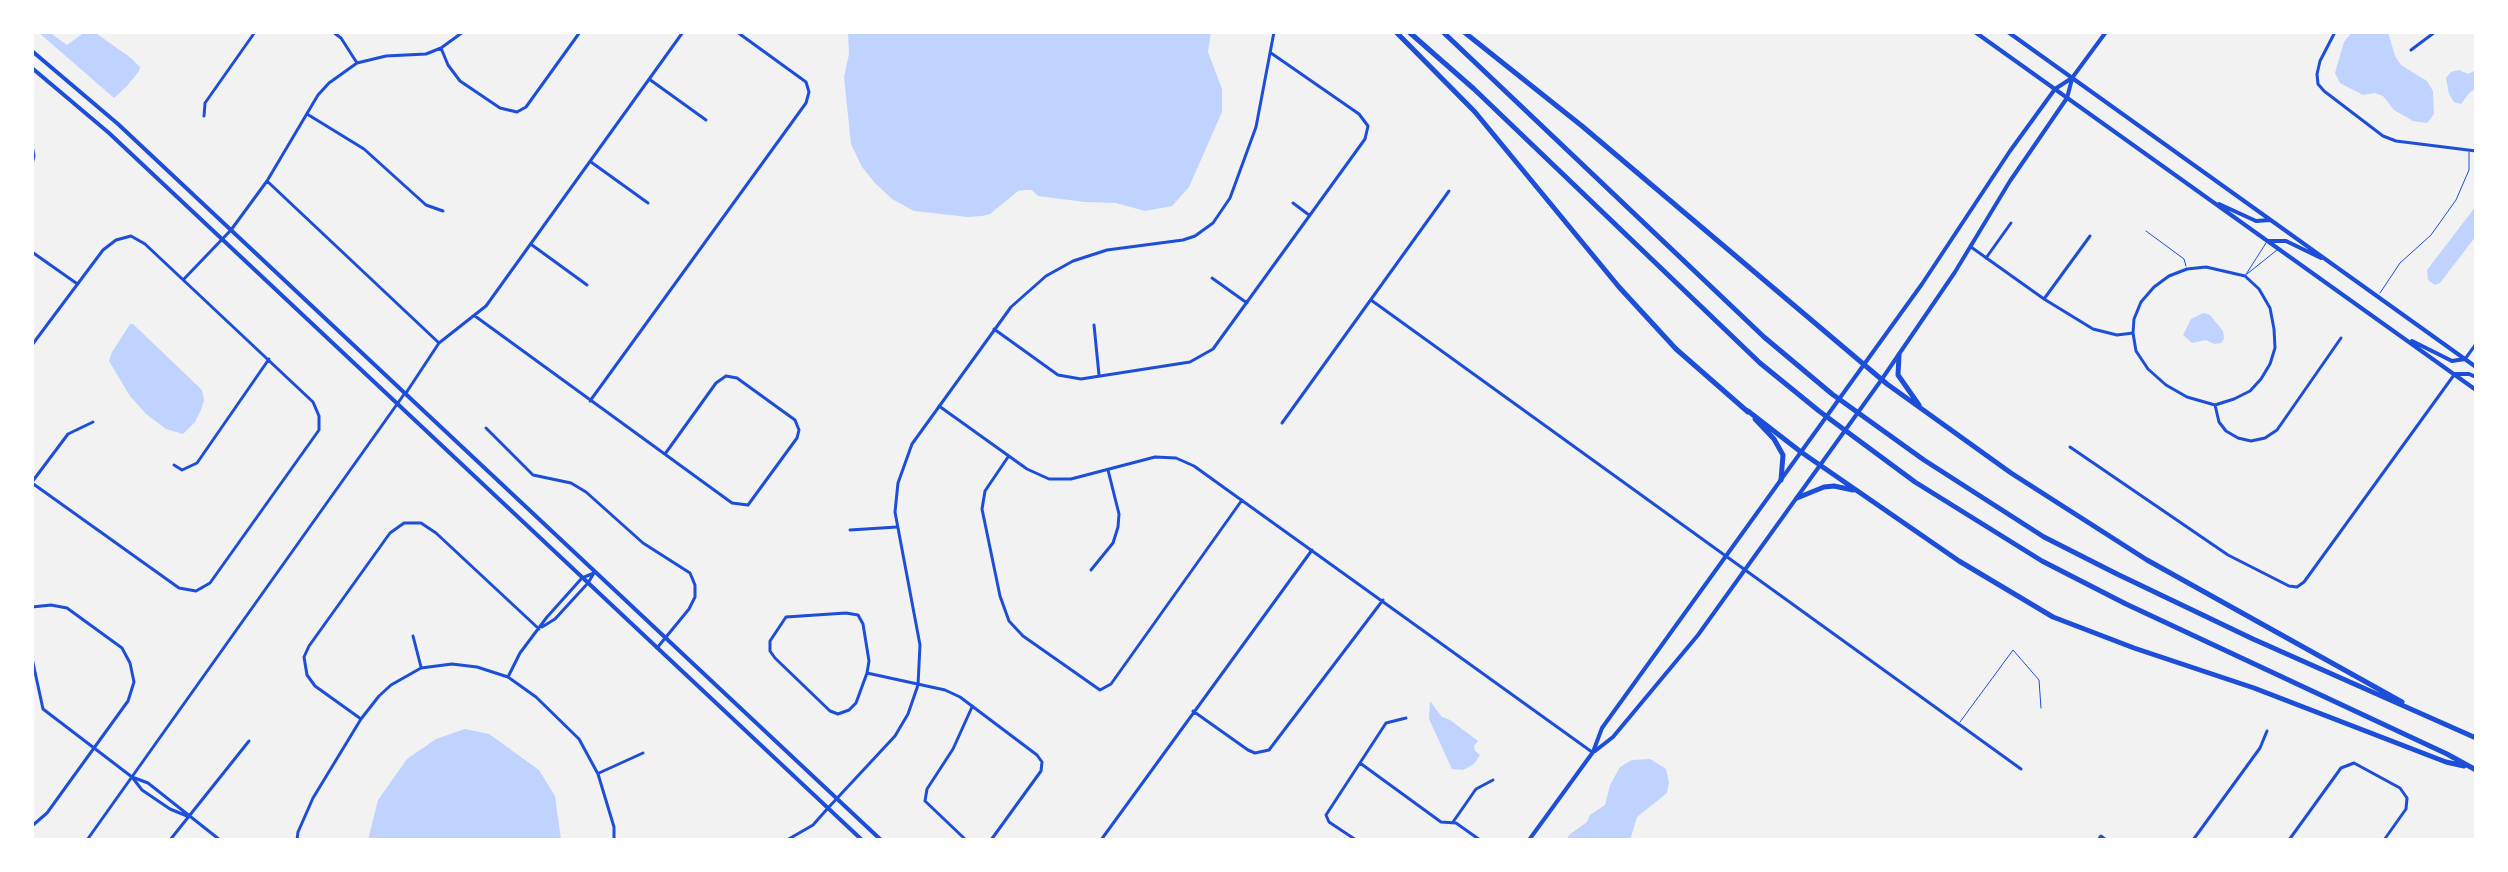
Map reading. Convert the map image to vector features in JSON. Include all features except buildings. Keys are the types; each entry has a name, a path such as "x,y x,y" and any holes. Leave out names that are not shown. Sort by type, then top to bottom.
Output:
{"highway":[{"path":"1396,32 1475,112 1619,287 1676,349 1801,452 1959,561 2053,617 2254,688 2446,762 2469,766"},
{"path":"1409,32 1474,89 1760,363 1853,438 1915,482 2042,561 2476,770"},
{"path":"1443,32 1720,296 1832,394 1935,468 2044,537 2253,639 2476,738"},
{"path":"1464,32 1582,126 1882,379 1922,409 2069,512 2147,560 2417,711"},
{"path":"1899,355 1898,375 1922,409"},
{"path":"1748,411 1783,455 1781,480"},
{"path":"1797,498 1814,489 1834,486 1859,492"}],"main road":[{"path":"1975,32 2476,390"},
{"path":"2008,32 2476,367"},
{"path":"1529,840 1593,752 1602,728 1865,364 2055,89 2072,78 2106,32"},
{"path":"32,51 118,124 881,840"},
{"path":"32,68 109,133 862,840"},
{"path":"1593,752 1613,737 1662,679 1821,465 1971,247 2010,181 2067,98 2072,78"},
{"path":"2210,200 2256,221 2272,220"},
{"path":"2268,241 2286,241 2330,262"},
{"path":"2399,335 2452,361 2465,359"},
{"path":"2454,375 2476,377"}],"street":[{"path":"204,116 205,103 255,32"},
{"path":"333,32 341,38 357,63"},
{"path":"183,280 231,230 267,181 318,95 329,83 357,63 386,56 426,54 441,48 463,32"},
{"path":"441,48 448,65 460,81 500,108 517,112 526,107 580,32"},
{"path":"87,840 439,343 486,306 683,32"},
{"path":"590,401 806,103 809,92 806,82 737,32"},
{"path":"787,840 813,825 895,736 908,714 918,685 920,645 897,527 896,499 902,469 912,444 994,329 1022,296 1046,276 1073,261 1121,247 1183,240 1195,236 1213,223 1230,198 1260,116 1274,32"},
{"path":"2335,32 2317,74 2318,84 2324,91 2383,136 2396,141 2476,151"},
{"path":"2411,50 2435,32"},
{"path":"994,329 1058,375 1081,379 1190,362 1213,349 1365,139 1368,126 1359,114 1271,53"},
{"path":"649,79 706,120"},
{"path":"307,114 364,149 426,205 443,211"},
{"path":"32,145 32,164"},
{"path":"591,162 648,203"},
{"path":"267,181 439,343"},
{"path":"1282,423 1449,191"},
{"path":"1293,203 1309,215"},
{"path":"1986,258 2011,223"},
{"path":"32,345 103,250 116,240 131,236 145,244 313,402 319,416 319,430 210,583 196,591 179,588 32,482 68,434 93,422"},
{"path":"2044,299 2090,236"},
{"path":"531,244 587,285"},
{"path":"1971,247 2044,299 2093,329 2117,335 2133,333"},
{"path":"32,252 76,283"},
{"path":"2206,267 2245,276 2259,289 2270,308 2275,348 2270,364 2250,391 2215,405 2187,397 2166,385 2148,369 2136,351 2134,319 2141,302 2161,281 2187,269 2206,267"},
{"path":"1212,278 1247,303"},
{"path":"1371,300 2021,769"},
{"path":"475,316 732,503 748,505 797,438 799,430 795,420 737,378 726,376 716,383 665,454"},
{"path":"1094,325 1099,375"},
{"path":"2215,405 2219,422 2226,431 2251,441 2265,438 2277,430 2341,338"},
{"path":"2465,359 2476,344"},
{"path":"174,465 182,470 197,463 269,359"},
{"path":"2070,447 2228,555 2289,586 2297,587 2454,375"},
{"path":"939,406 1027,469 1049,479 1071,479 1155,457 1176,458 1194,466 1593,752"},
{"path":"486,428 533,475 571,483 586,492 643,543 690,573 695,585 695,597 657,648"},
{"path":"1009,456 985,491 982,509 1000,596 1009,621 1023,636 1100,690 1111,684 1242,500"},
{"path":"1091,570 1113,543 1118,527 1119,514 1108,470"},
{"path":"361,719 315,686 307,675 304,657 390,533 404,523 421,523 436,533 539,629"},
{"path":"850,530 897,527"},
{"path":"1101,840 1312,550"},
{"path":"508,677 520,653 539,629 582,578 594,573"},
{"path":"539,629 555,619 594,573"},
{"path":"1193,711 1248,750 1255,753 1269,750 1383,600"},
{"path":"32,607 51,605 67,608 122,648 130,663 134,682 128,701 47,813 32,826"},
{"path":"858,615 867,644 867,673 856,703 838,714 830,711 775,658 770,651 770,641 786,617 858,615"},
{"path":"413,636 421,668"},
{"path":"32,658 43,709 132,777 148,783 175,802 187,816 220,840"},
{"path":"297,840 313,798 361,719 391,685 421,668 452,664 477,667 508,677 536,697 579,739 598,774 614,827 614,840"},
{"path":"867,673 945,690 1037,755 1042,762 1041,771 991,840"},
{"path":"966,840 925,801 927,789 953,749 972,707"},
{"path":"1356,840 1329,822 1326,815 1386,723 1406,718"},
{"path":"2193,840 2260,748 2267,731"},
{"path":"170,840 249,741"},
{"path":"598,774 643,753"},
{"path":"1360,763 1441,822 1453,822 1480,840"},
{"path":"2289,840 2345,764 2359,765 2400,788 2407,798 2406,809 2384,840"},
{"path":"132,777 142,790 170,809 187,816"},
{"path":"1453,822 1476,789 1493,780"},
{"path":"2100,838 2106,840"},
{"path":"1233,840 1291,840"}],"lane":[{"path":"2377,296 2400,263 2431,235 2456,200 2469,170 2469,150"},
{"path":"2146,231 2184,259 2187,269"},
{"path":"2245,276 2268,241"},
{"path":"2245,276 2278,249"},
{"path":"1959,724 2013,650 2039,680 2041,708"}],"water":[{"path":"38,32 49,32 67,45 85,32 97,34 131,58 140,67 139,71 114,98"},
{"path":"848,32 1211,32 1208,52 1222,89 1222,112 1189,187 1172,206 1145,211 1116,203 1038,196 1032,190 1024,190 1018,191 990,214 982,216 914,211 892,199 875,183 862,167 851,144 844,77 849,54"},
{"path":"2352,32 2388,32 2401,65 2427,81 2433,91 2434,114 2427,123 2413,121 2394,110 2383,96 2375,93 2363,95 2340,83 2335,73 2344,42"},
{"path":"2459,70 2468,74 2476,70 2476,89 2461,104 2454,102 2449,94 2446,78 2451,72"},
{"path":"2476,206 2476,236 2440,283 2435,285 2428,280 2427,270"},
{"path":"2203,313 2210,315 2223,331 2221,343 2206,340 2192,343 2183,335 2191,319"},
{"path":"130,324 202,390 204,400 201,410 183,434 166,429 146,414 130,396 109,361"},
{"path":"1430,701 1442,717 1478,741 1474,746 1480,755 1474,764 1463,770 1452,769 1429,719"},
{"path":"465,729 489,734 539,770 555,796 561,840 368,840 378,800 407,759 436,739"},
{"path":"1650,759 1666,769 1669,782 1667,793 1637,817 1630,840 1567,840 1587,822 1590,815 1605,805 1610,785 1620,767 1632,760"}]}
